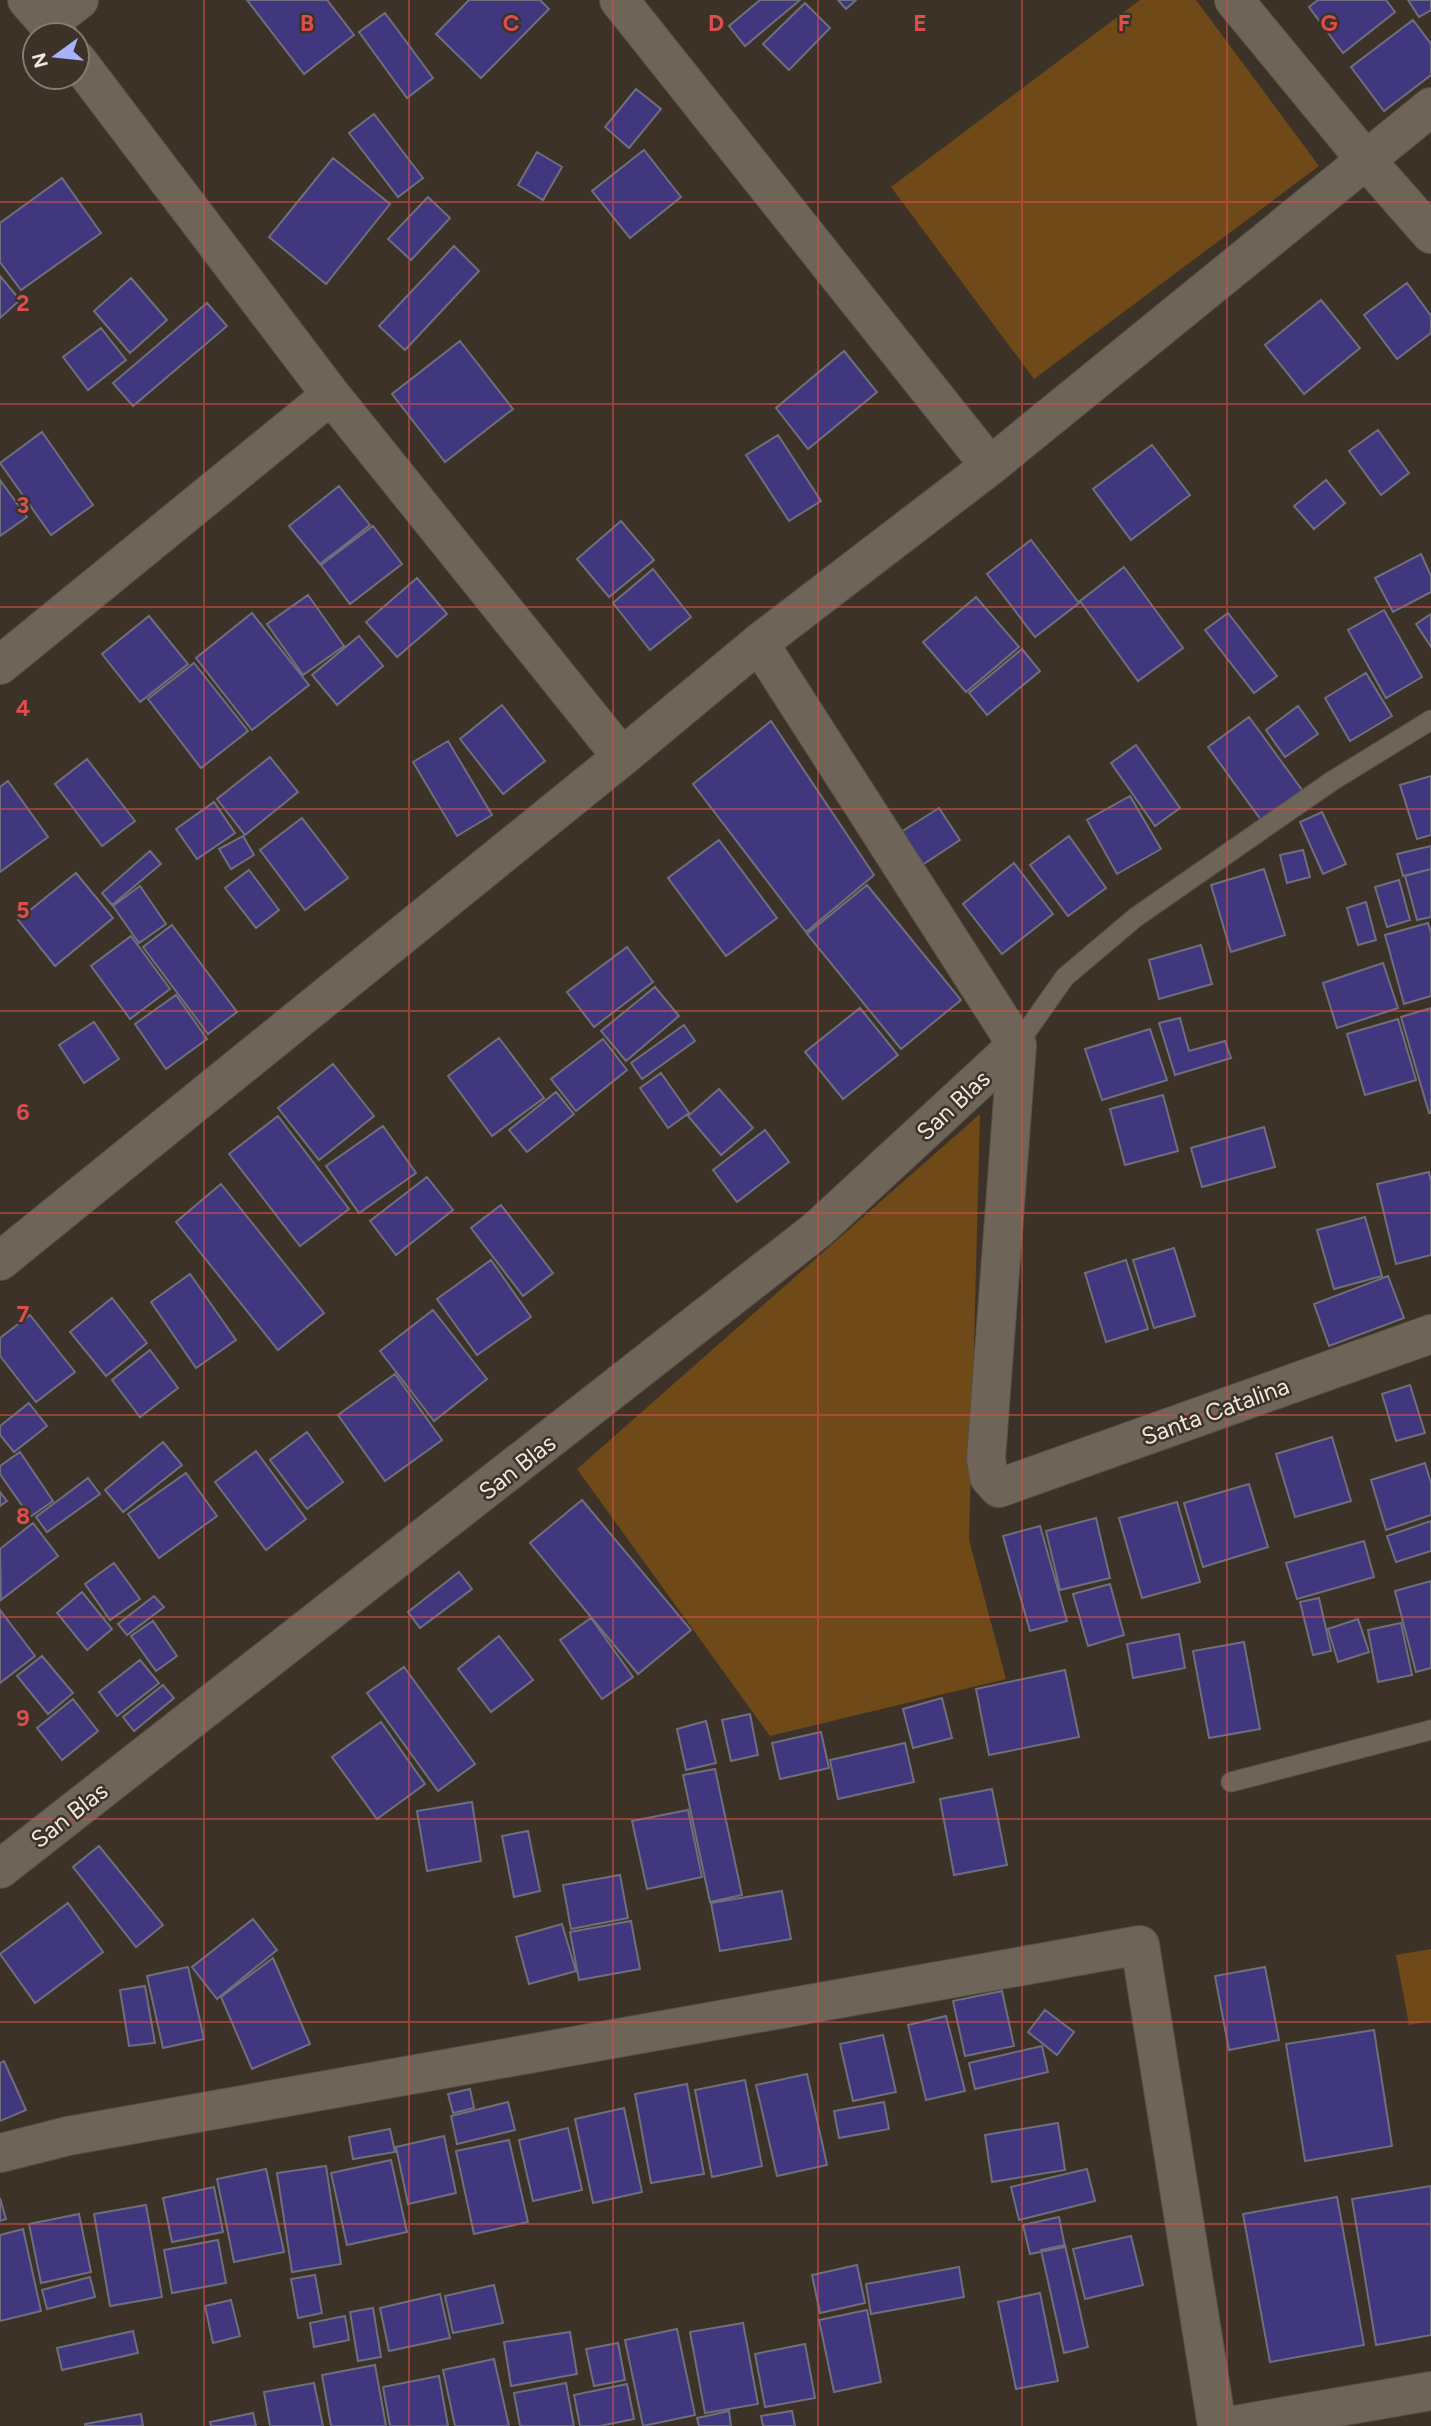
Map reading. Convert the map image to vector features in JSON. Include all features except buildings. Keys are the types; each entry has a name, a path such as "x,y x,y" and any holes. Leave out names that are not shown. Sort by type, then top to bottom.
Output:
{"street":[{"path":"45,19 79,0"},
{"path":"619,0 990,466"},
{"path":"1234,0 1365,159 1431,234"},
{"path":"91,79 331,396 622,757"},
{"path":"0,1261 759,643 990,466 1431,107"},
{"path":"0,665 331,396"},
{"path":"759,643 1017,1045"},
{"name":"Santa Catalina","path":"1017,1045 986,1459 989,1477 999,1488 1431,1334"},
{"name":"San Blas","path":"0,1869 818,1229 1017,1045"},
{"path":"0,2153 68,2136 1140,1945 1217,2426"},
{"path":"1229,2426 1431,2391"}],"lane":[{"path":"1017,1045 1065,977 1136,917 1332,781 1431,720"},
{"path":"1230,1782 1431,1731"}],"shaded area":[{"path":"1140,0 1196,0 1319,166 1034,379 891,187"},
{"path":"980,1114 969,1540 1006,1679 770,1736 577,1469"},
{"path":"1431,1949 1431,2021 1409,2025 1396,1955"}]}
